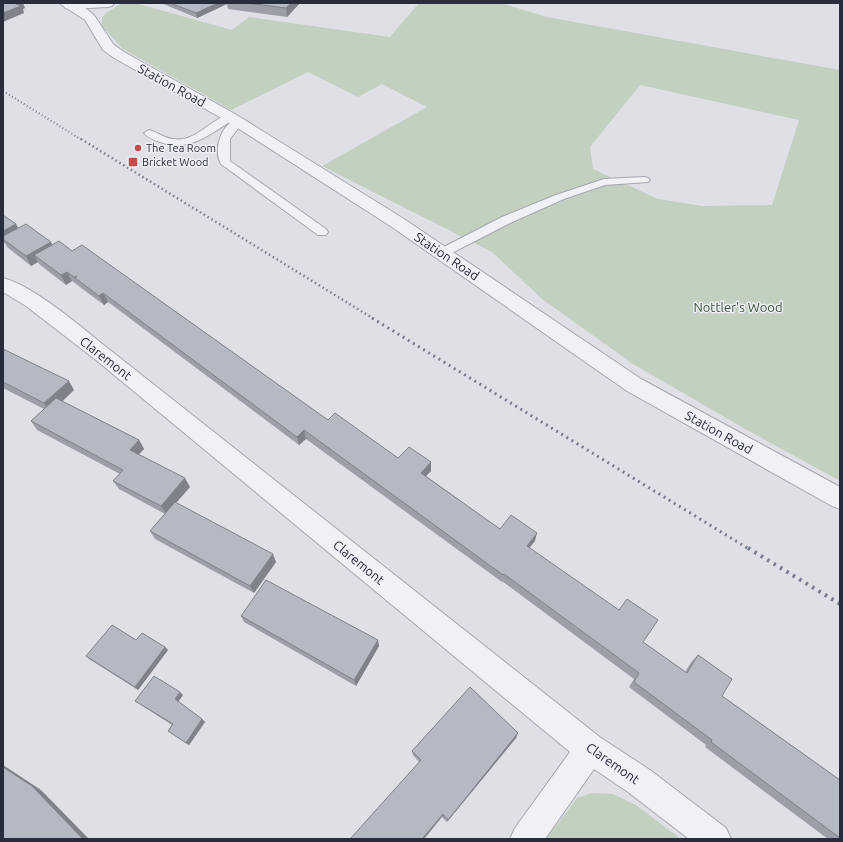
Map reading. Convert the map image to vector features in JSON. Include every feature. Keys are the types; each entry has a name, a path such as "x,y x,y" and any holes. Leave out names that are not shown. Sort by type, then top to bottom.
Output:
{"street":[{"path":"67,4 108,3"},
{"path":"90,18 112,3"},
{"name":"Station Road","path":"67,4 90,18 108,47 119,55 234,119 392,219 634,385 840,499"},
{"name":"Claremont","path":"3,284 33,301 103,355 590,749 639,781 715,839"},
{"path":"526,839 590,749"}],"lane":[{"path":"149,133 163,141 178,143 191,140 234,119"},
{"path":"234,119 226,134 223,145 225,162 322,232"},
{"path":"442,253 506,220 560,197 604,182 644,180"}],"green space":[{"name":"Nottler's Wood","path":"122,3 135,3 232,30 249,17 390,37 419,3 501,3 547,17 840,70 840,481 747,430 633,364 542,299 492,252 322,166 427,107 382,84 358,97 308,72 231,110 123,49 102,26 102,18 106,13","holes":["640,85 799,120 772,205 702,206 658,199 593,169 590,147"]},
{"path":"592,793 613,794 636,805 681,839 546,839 577,798"}],"building":[{"path":"3,3 18,3 16,4 21,6 3,13"},
{"path":"170,3 218,3 196,13"},
{"path":"246,3 291,3 286,8"},
{"path":"3,215 16,224 3,231"},
{"path":"26,224 51,242 26,256 3,239 3,236"},
{"path":"59,241 72,251 82,245 328,420 335,413 398,458 409,447 431,462 421,473 500,529 511,515 537,533 527,546 619,610 627,599 658,620 643,642 687,673 698,655 732,679 722,696 840,780 840,838 711,742 712,740 634,682 639,673 504,574 503,575 304,430 297,437 103,293 99,296 75,278 77,276 74,277 67,272 61,275 34,255"},
{"path":"3,349 69,381 44,403 3,382"},
{"path":"56,398 139,440 130,450 185,478 161,506 113,481 123,470 31,421"},
{"path":"175,502 273,554 250,586 150,531"},
{"path":"266,580 378,640 354,680 241,616"},
{"path":"112,625 136,640 142,633 165,647 135,687 86,656"},
{"path":"154,676 180,692 175,699 202,719 186,743 168,731 173,724 135,701"},
{"path":"470,687 518,733 448,820 443,814 422,839 350,839 421,760 412,751"},
{"path":"3,767 32,786 83,839 3,839"}],"railway":[{"path":"3,91 82,140"},
{"path":"81,139 374,319"},
{"path":"372,318 749,549"},
{"path":"748,548 840,604"}],"place":[{"name":"The Tea Room","path":"138,148"},
{"name":"Bricket Wood","path":"133,162"}]}
